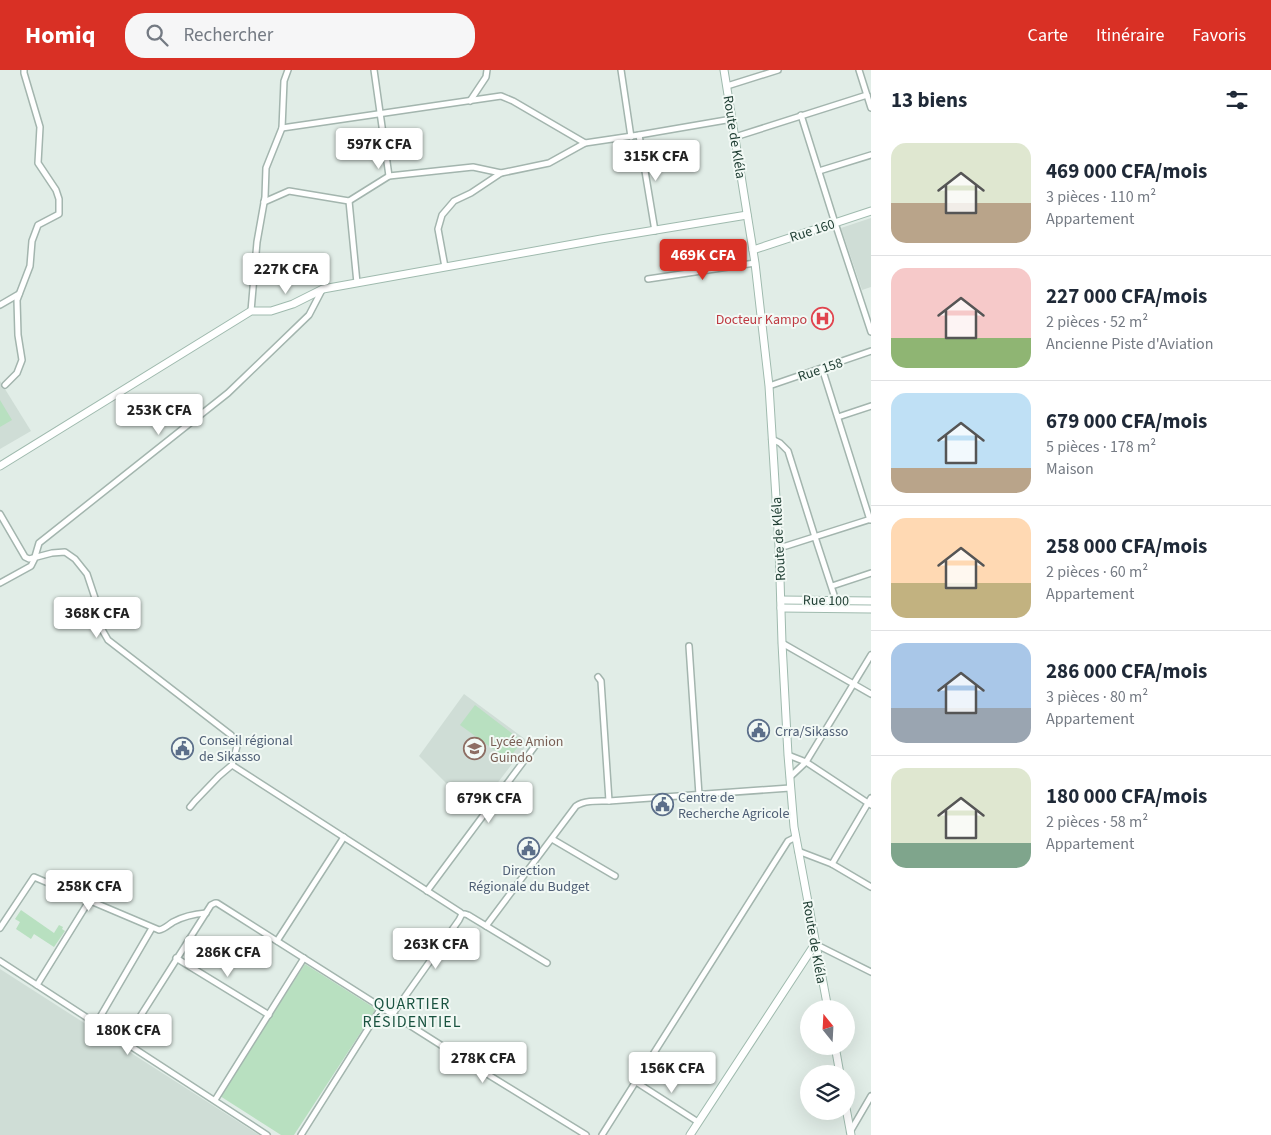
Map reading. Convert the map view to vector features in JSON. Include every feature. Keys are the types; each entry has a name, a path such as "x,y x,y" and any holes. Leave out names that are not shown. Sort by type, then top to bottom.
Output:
{"street":[{"path":"5,385 17,373 22,360 18,336 17,300 30,266 32,241 38,225 59,214 59,199 56,190 38,163 40,127 24,70"},
{"path":"251,311 257,242 264,202 266,168 282,128 284,81 288,70"},
{"path":"374,70 389,176"},
{"path":"470,101 486,77 487,70"},
{"path":"621,70 631,136"},
{"name":"Route de Kléla","path":"724,70 755,263 769,386 779,546 790,788 798,851 826,1000"},
{"path":"727,86 778,70"},
{"path":"859,70 871,108"},
{"path":"735,137 867,94"},
{"path":"282,128 501,96 585,143"},
{"path":"801,115 834,223 871,332"},
{"path":"445,267 438,230 442,215 454,201 472,193 501,173 549,163 585,143 638,136 732,119"},
{"path":"638,136 655,231"},
{"path":"819,171 871,155"},
{"path":"264,202 289,191 349,201 389,176 473,167 501,173"},
{"path":"349,201 357,283"},
{"name":"Rue 160","path":"753,250 871,211"},
{"path":"0,466 251,311 271,312 293,304 323,289 601,239 748,215"},
{"path":"648,279 755,263"},
{"path":"0,583 31,566 39,543 228,393 309,315 323,289"},
{"path":"0,305 20,293"},
{"name":"Rue 158","path":"769,386 871,351"},
{"path":"779,546 786,546 870,520 822,368"},
{"path":"838,416 871,406"},
{"path":"772,439 780,443 788,451 836,600"},
{"path":"0,514 25,557 29,559 65,552 75,559 87,574 95,598 94,609 100,626 108,640 231,735 237,746 232,765 190,807"},
{"path":"832,586 871,573"},
{"name":"Rue 100","path":"781,600 871,601"},
{"path":"781,608 871,609"},
{"path":"782,643 871,694"},
{"path":"689,646 699,795"},
{"path":"790,777 806,762 871,655"},
{"path":"598,677 601,681 609,800"},
{"path":"427,891 535,746"},
{"path":"788,755 806,762 870,802 832,864"},
{"path":"232,765 462,914 468,915 547,963"},
{"path":"486,926 576,806 580,804 609,800 790,788"},
{"path":"276,941 344,837"},
{"path":"602,1135 788,841 796,837"},
{"path":"552,839 616,876"},
{"path":"798,851 832,864 871,887"},
{"path":"0,928 34,877 159,930 191,914 206,913"},
{"path":"37,985 89,901"},
{"path":"124,1042 212,903 219,904 392,1015 586,1135"},
{"path":"392,1015 460,920 462,914"},
{"path":"96,1024 152,928"},
{"path":"690,1135 815,944 871,972"},
{"path":"176,958 269,1015"},
{"path":"215,1100 304,958"},
{"path":"0,961 268,1135"},
{"path":"301,1135 381,1008"},
{"path":"636,1082 698,1122"},
{"path":"850,1134 871,1096"},
{"path":"848,1120 850,1134"}],"shaded area":[{"path":"871,218 871,287 862,290 841,228"},
{"path":"0,381 31,431 0,449"},
{"name":"Lycée Amion Guindo","path":"464,694 529,742 475,812 419,756"},
{"path":"0,969 259,1135 0,1135"}],"green space":[{"path":"0,400 12,420 0,427"},
{"path":"475,705 522,741 508,760 460,725"},
{"path":"21,910 54,933 59,925 63,927 62,929 65,931 54,947 34,934 31,939 16,929 20,922 15,919"},
{"path":"305,964 376,1009 294,1135 281,1135 220,1096"}],"place":[{"name":"Docteur Kampo","path":"823,319"},
{"name":"Crra/Sikasso","path":"759,731"},
{"name":"Conseil régional de Sikasso","path":"183,748"},
{"name":"Lycée Amion Guindo","path":"474,749"},
{"name":"Centre de Recherche Agricole","path":"662,805"},
{"name":"Direction Régionale du Budget","path":"529,848"}],"district":[{"name":"QUARTIER RÉSIDENTIEL","path":"412,1012"}]}
